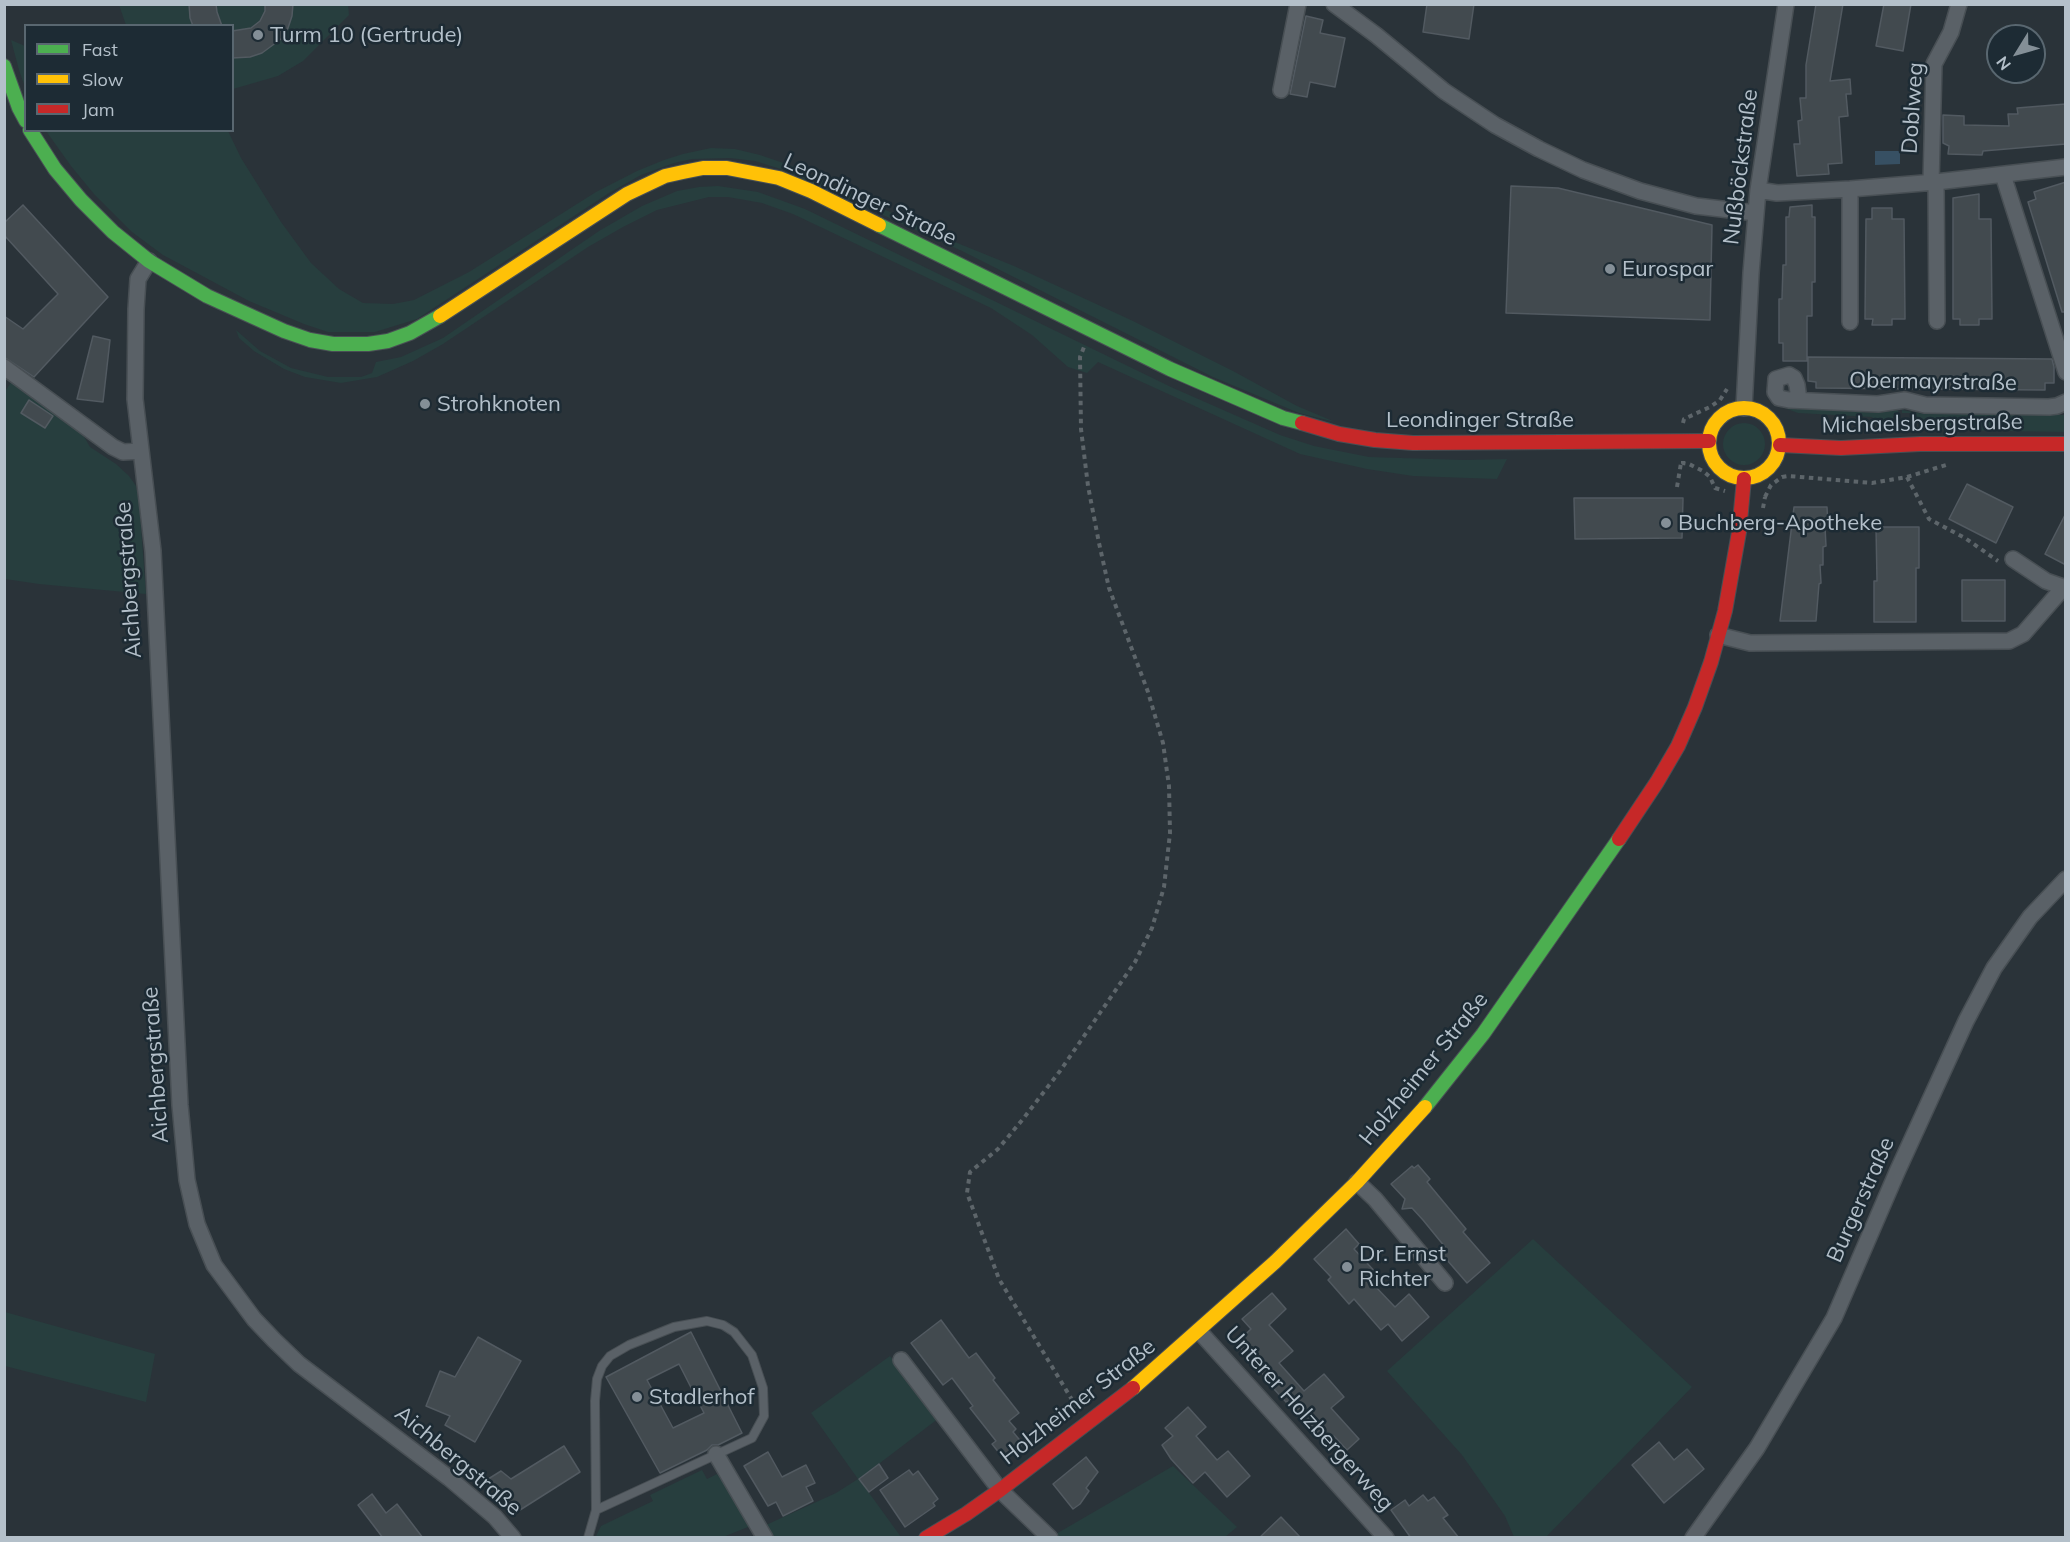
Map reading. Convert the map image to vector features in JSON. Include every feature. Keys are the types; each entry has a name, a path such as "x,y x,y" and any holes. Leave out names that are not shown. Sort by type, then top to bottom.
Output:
{"street":[{"path":"1281,90 1298,4"},
{"path":"1334,4 1444,91 1495,125 1539,149 1583,170 1640,191 1696,206 1756,213"},
{"name":"Nußböckstraße","path":"1744,408 1758,190 1786,4"},
{"name":"Doblweg","path":"1934,182 1934,64 1951,32 1959,4"},
{"path":"4,66 24,117"},
{"name":"Leondinger Straße","path":"31,132 55,169 81,200 148,261 207,296 284,331 310,340 353,345 388,341 428,324 627,194 665,176 683,171 727,168 779,178 811,191 1170,369 1283,418 1339,434 1413,443 1709,441"},
{"path":"1758,190 1777,193 1850,189 2066,167"},
{"path":"2003,175 2066,372"},
{"path":"1934,182 1937,321"},
{"path":"1850,189 1850,322"},
{"name":"Aichbergstraße","path":"148,261 138,279 135,399 153,551 180,1105 187,1180 197,1224 214,1265 254,1319 274,1340 299,1364 449,1478 495,1517 513,1538"},
{"path":"4,367 113,447 123,452 141,451"},
{"name":"Obermayrstraße","path":"1799,400 1878,404 1905,400 1925,405 2049,407 2066,402"},
{"path":"1744,408 1761,412 1769,418 1775,426 1780,444 1778,454 1768,470 1753,478 1744,479 1728,474 1719,468 1710,451 1709,441 1716,423 1722,416 1744,408"},
{"name":"Michaelsbergstraße","path":"1780,444 1841,448 1920,444 2066,444"},
{"name":"Holzheimer Straße","path":"926,1538 1000,1490 1125,1395 1199,1331 1275,1262 1357,1182 1421,1112 1483,1034 1634,818 1678,746 1695,707 1718,635 1732,575 1744,479"},
{"path":"1718,635 1750,643 2009,641 2023,634 2064,588 2046,581 2013,559"},
{"name":"Burgerstraße","path":"1693,1538 1757,1448 1834,1318 1966,1021 1994,968 2030,917 2066,879"},
{"path":"1357,1182 1375,1199 1445,1283"},
{"name":"Unterer Holzbergerweg","path":"1199,1331 1386,1538"},
{"path":"901,1360 1000,1490 1050,1538"},
{"path":"716,1454 765,1538"}],"lane":[{"path":"588,1538 596,1510 597,1379 602,1366 610,1356 639,1340 674,1327 707,1321 723,1325 742,1341 752,1355 759,1372 763,1388 764,1416 752,1438 596,1510"}],"path":[{"path":"1088,1423 1071,1401 999,1279 967,1193 970,1172 998,1149 1023,1119 1060,1071 1135,962 1152,928 1164,887 1170,821 1169,786 1163,743 1148,692 1109,588 1088,486 1081,429 1079,382 1080,357 1089,329"},
{"path":"1677,487 1682,463 1684,419 1705,410 1720,400 1726,392 1729,381"},
{"path":"1670,463 1689,464 1704,471 1715,488 1720,490 1766,497"},
{"path":"1762,520 1766,497 1772,485 1782,477 1872,483 1907,477 1947,465"},
{"path":"1907,477 1929,519 1965,538 2000,562 2013,559"}],"green space":[{"path":"348,4 349,15 303,61 278,76 234,89 234,24 126,24 119,5"},
{"path":"11,40 24,46 24,84"},
{"path":"47,132 228,132 241,158 281,222 311,263 339,289 363,303 393,304 414,300 469,272 596,192 637,171 683,154 711,148 735,149 795,167 945,238 1014,266 1133,321 1297,406 1335,422 1299,413 1213,377 962,251 784,170 755,161 730,158 692,159 641,175 609,193 417,319 375,332 328,332 304,324 249,301 163,255 132,232 94,194"},
{"path":"718,186 758,192 805,209 1171,387 1280,435 1314,446 1369,457 1507,459 1497,479 1413,476 1367,469 1300,454 1098,362 1087,373 1068,367 1032,335 991,308 793,214 762,203 728,197 709,197 657,210 623,227 588,247 443,344 377,377 341,383 305,377 284,369 254,351 239,338 236,330 260,351 291,368 328,377 361,377 372,373 376,362 401,357 443,338 599,231 642,206 677,191"},
{"path":"14,378 82,433 90,447 116,464 136,486 146,594 5,579 4,393"},
{"path":"1782,407 1877,413 1898,410 1899,416 1893,416 1893,424 1878,424 1872,417 1798,413"},
{"path":"1902,410 1924,414 2065,415 2065,432 1940,430 1940,426 1921,425 1915,418 1915,413 1902,413"},
{"path":"1744,423 1759,429 1765,444 1759,459 1744,465 1729,459 1723,444 1729,429"},
{"path":"1533,1239 1692,1387 1546,1537 1514,1537 1505,1516 1462,1455 1387,1371"},
{"path":"5,1312 155,1354 146,1402 5,1366"},
{"path":"890,1356 939,1418 859,1479 901,1537 774,1537 766,1525 836,1493 858,1479 811,1413"},
{"path":"1173,1466 1237,1527 1225,1537 1060,1538 1056,1534"},
{"path":"702,1470 707,1479 717,1474 753,1525 723,1537 595,1538 601,1526 653,1501 650,1495"}],"water":[{"path":"1875,151 1900,151 1900,164 1875,165"}],"building":[{"name":"Turm 10 (Gertrude)","path":"189,4 216,4 221,24 192,24"},
{"name":"Turm 10 (Gertrude)","path":"265,4 293,4 288,28 281,39 262,53 250,57 234,58 234,31 251,28 260,21 265,11"},
{"path":"1427,4 1474,4 1469,39 1423,32"},
{"path":"1816,4 1843,4 1830,81 1850,79 1851,94 1846,94 1848,116 1839,117 1842,163 1828,164 1829,174 1797,176 1794,144 1800,144 1798,121 1802,120 1800,98 1806,98 1806,65"},
{"path":"1884,4 1911,4 1903,51 1876,46"},
{"path":"1306,16 1323,20 1320,33 1345,38 1335,87 1310,82 1307,97 1290,94"},
{"path":"2066,104 2066,144 1983,151 1982,155 1948,154 1949,146 1943,143 1943,115 1964,116 1964,125 2009,126 2008,114 2018,114 2017,108"},
{"path":"2066,182 2066,312 2062,312 2028,202 2036,199 2034,192"},
{"name":"Eurospar","path":"1511,186 1558,188 1712,225 1710,320 1506,313"},
{"path":"1979,194 1979,219 1991,219 1992,319 1979,319 1979,325 1960,325 1960,319 1953,319 1953,198"},
{"path":"23,205 108,297 34,377 4,357 4,316 23,329 58,294 4,235 4,223"},
{"path":"1812,205 1812,217 1815,217 1815,282 1812,282 1812,316 1807,316 1807,361 1783,361 1783,343 1779,343 1779,299 1782,299 1783,265 1786,265 1786,217 1789,217 1790,207"},
{"path":"1872,208 1892,208 1892,219 1904,219 1905,319 1892,319 1892,325 1872,325 1873,319 1865,319 1866,219 1872,219"},
{"path":"93,336 110,340 103,402 77,399"},
{"path":"1808,357 2052,359 2054,383 2045,383 2045,390 1816,388 1816,382 1808,381"},
{"path":"29,400 53,416 45,428 21,413"},
{"path":"1967,484 2013,507 1996,543 1949,519"},
{"path":"1574,498 1683,498 1682,538 1575,539"},
{"path":"1794,507 1827,507 1828,527 1825,527 1826,546 1823,547 1823,565 1820,565 1821,583 1819,584 1816,621 1780,621"},
{"path":"2066,513 2066,565 2045,554"},
{"path":"1876,527 1919,527 1916,622 1874,622 1874,581 1877,581"},
{"path":"1962,580 2005,580 2005,621 1962,621"},
{"path":"1418,1165 1430,1179 1427,1182 1466,1229 1463,1232 1490,1263 1467,1283 1440,1252 1445,1247 1423,1220 1412,1208 1402,1209 1405,1199 1391,1184 1412,1166 1414,1168"},
{"path":"1346,1229 1359,1244 1354,1249 1379,1276 1372,1283 1395,1307 1409,1294 1429,1317 1402,1341 1388,1324 1381,1330 1354,1299 1349,1304 1328,1280 1331,1277 1314,1259"},
{"path":"1272,1293 1286,1309 1269,1325 1293,1351 1279,1363 1304,1391 1324,1374 1344,1397 1331,1408 1359,1439 1347,1450 1334,1436 1327,1443 1274,1389 1236,1343 1251,1329 1242,1319"},
{"path":"941,1320 969,1358 976,1353 995,1378 993,1380 1019,1413 1009,1421 1016,1429 1013,1432 1023,1444 1004,1459 992,1444 996,1441 970,1408 973,1406 952,1378 943,1385 911,1343"},
{"name":"Stadlerhof","path":"691,1332 742,1433 718,1445 712,1445 707,1450 660,1473 606,1377","holes":["679,1364 704,1413 673,1428 647,1380"]},
{"path":"478,1337 521,1361 475,1442 445,1425 450,1416 426,1406 440,1371 455,1377"},
{"path":"1188,1407 1206,1427 1196,1436 1217,1460 1228,1451 1250,1476 1227,1497 1205,1472 1193,1483 1171,1459 1162,1445 1173,1436 1165,1428"},
{"path":"1659,1442 1674,1460 1687,1449 1704,1469 1664,1503 1632,1465"},
{"path":"564,1446 580,1472 520,1510 485,1481 501,1471 511,1479"},
{"path":"768,1452 782,1477 806,1465 815,1483 806,1487 813,1501 783,1516 776,1502 768,1506 744,1466"},
{"path":"1086,1457 1098,1472 1086,1488 1089,1491 1080,1504 1073,1509 1053,1484"},
{"path":"879,1464 888,1478 869,1492 859,1479"},
{"path":"909,1470 913,1475 918,1471 938,1499 933,1503 935,1506 905,1527 880,1490"},
{"path":"372,1494 386,1513 397,1504 423,1538 383,1538 358,1505"},
{"path":"1423,1495 1428,1501 1434,1497 1448,1515 1443,1518 1459,1538 1411,1538 1391,1510 1405,1500 1409,1506"},
{"path":"1281,1517 1301,1538 1259,1538"}],"traffic: fast":[{"path":"4,66 24,117"},
{"path":"31,132 55,169 81,200 113,232 149,261 207,296 284,331 310,340 333,344 368,344 388,341 410,333 440,316"},
{"path":"879,225 1170,369 1283,418 1302,423"},
{"path":"1425,1107 1483,1034 1619,839"}],"traffic: slow":[{"path":"440,316 627,194 665,176 683,172 703,168 727,168 779,178 811,191 879,225"},
{"path":"1744,408 1757,411 1769,418 1776,430 1779,443 1776,456 1769,468 1757,475 1744,478 1731,475 1719,468 1712,456 1709,443 1712,430 1719,418 1731,411 1744,408"},
{"path":"1133,1388 1275,1262 1357,1182 1425,1107"}],"traffic: jam":[{"path":"1302,423 1339,434 1413,443 1709,441"},
{"path":"1780,445 1841,448 1920,444 2066,444"},
{"path":"1619,839 1678,746 1711,662 1725,611 1739,532 1744,479"},
{"path":"926,1538 1000,1490 1133,1388"}],"place":[{"name":"Turm 10 (Gertrude)","path":"258,35"},
{"name":"Eurospar","path":"1610,269"},
{"name":"Strohknoten","path":"425,404"},
{"name":"Buchberg-Apotheke","path":"1666,523"},
{"name":"Dr. Ernst Richter","path":"1347,1267"},
{"name":"Stadlerhof","path":"637,1397"}]}
